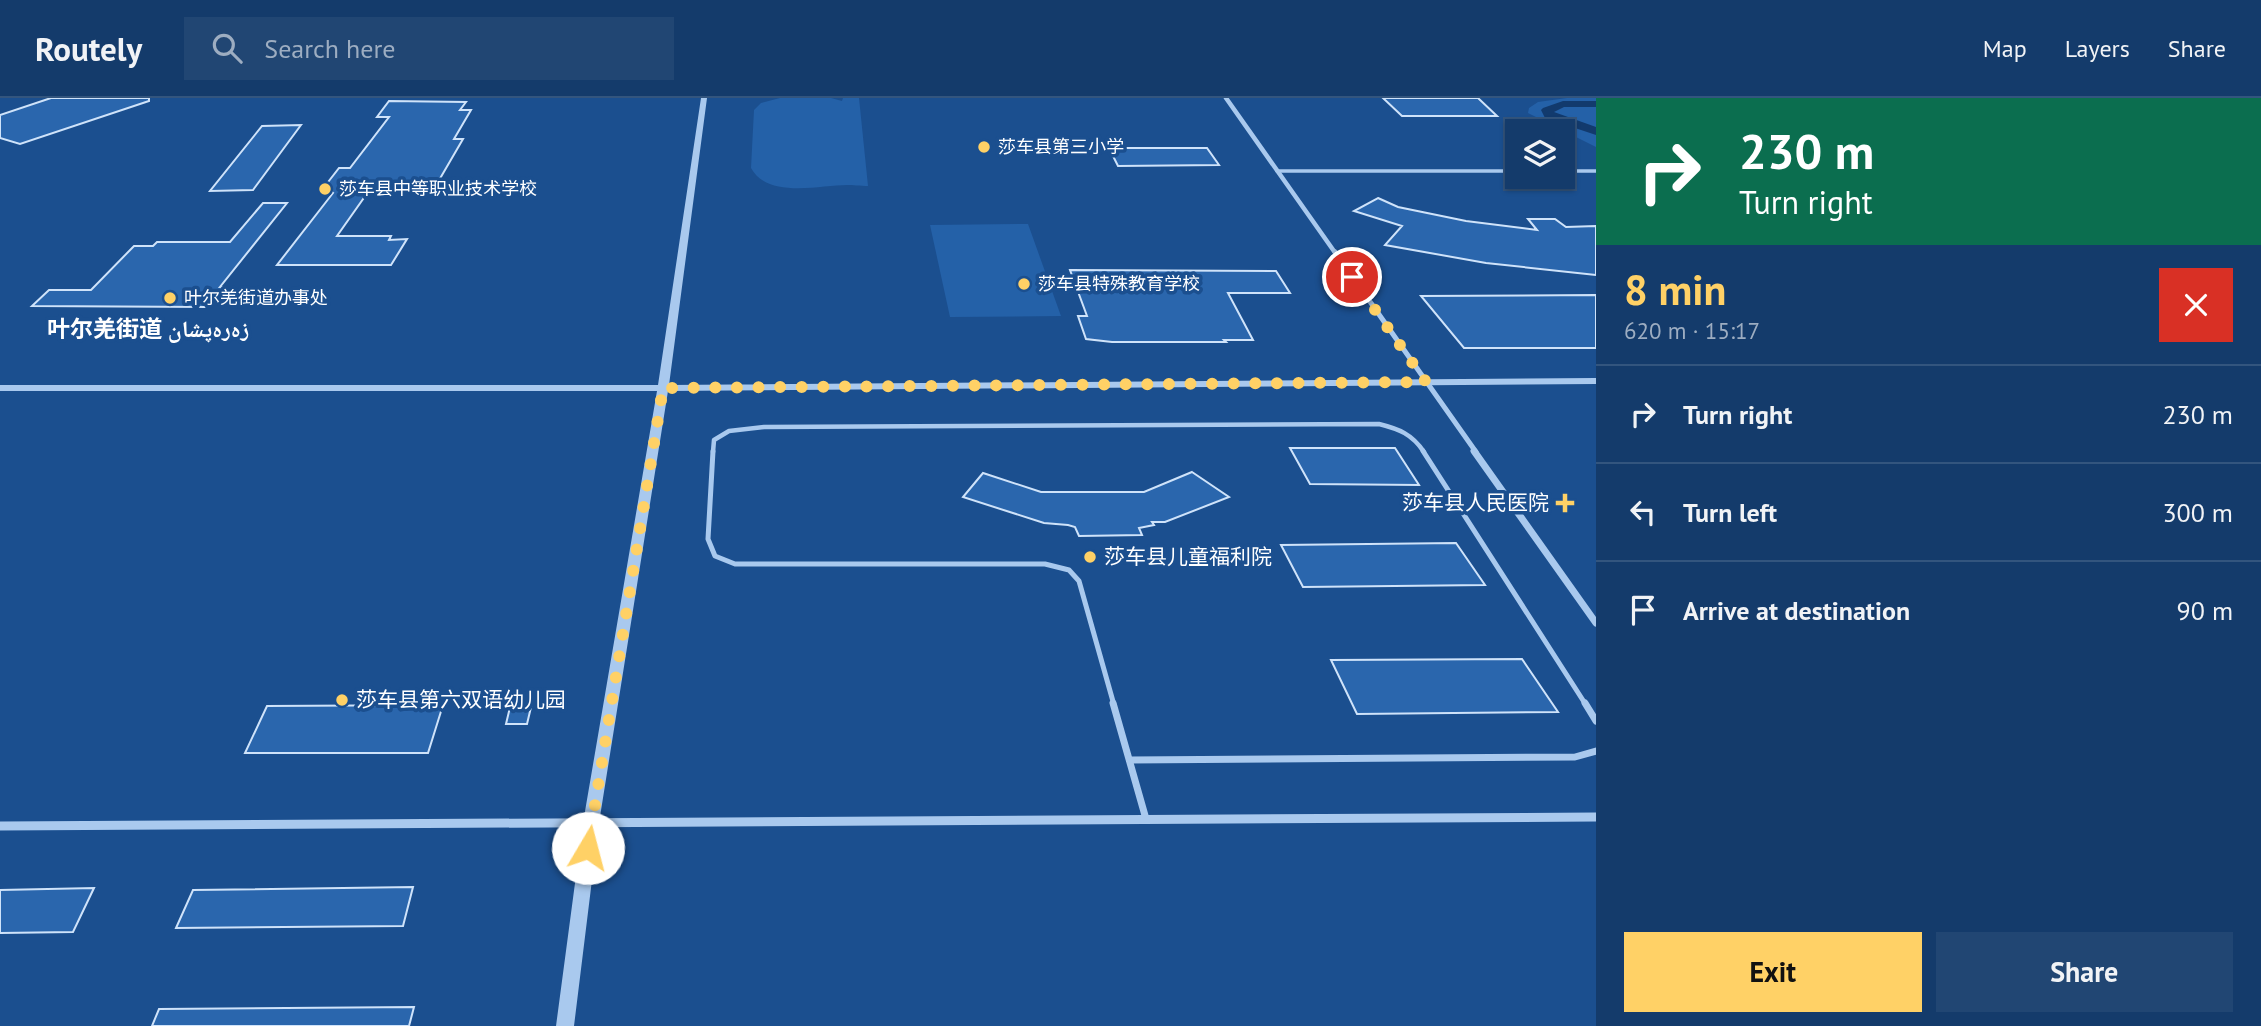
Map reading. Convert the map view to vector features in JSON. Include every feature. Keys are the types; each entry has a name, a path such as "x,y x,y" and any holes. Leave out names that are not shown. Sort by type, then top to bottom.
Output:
{"street":[{"path":"565,1026 592,823 663,388 704,98"},
{"path":"1226,98 1596,623"},
{"path":"0,388 663,388 1596,382"},
{"path":"0,826 1596,817"}],"lane":[{"path":"1277,171 1505,171"},
{"path":"1575,171 1596,171"},
{"path":"1146,820 1079,581 1069,570 1045,564 735,564 715,555 708,539 714,440 729,431 764,427 1379,424 1400,429 1416,440 1596,721"},
{"path":"1129,760 1575,757 1596,751"}],"shaded area":[{"path":"780,98 831,98 842,101 843,98 859,98 868,186 795,188 769,184 759,178 751,168 754,110 761,103"},
{"path":"1596,98 1596,147 1575,136 1575,119 1540,119 1528,113 1529,108 1538,102"},
{"path":"1028,224 1061,316 950,317 930,225"}],"building":[{"path":"51,98 149,98 149,101 20,144 0,138 0,115"},
{"path":"1383,98 1478,98 1497,116 1402,116"},
{"path":"389,101 466,102 460,110 471,110 454,139 463,139 438,182 378,182 373,185 337,236 391,236 389,240 407,239 391,265 277,265 333,193 325,186 339,168 350,168 389,117 377,117"},
{"path":"301,125 253,190 210,191 262,126"},
{"path":"1109,148 1207,148 1219,165 1118,166"},
{"path":"1378,198 1398,207 1466,221 1537,230 1528,219 1555,219 1566,227 1596,226 1596,275 1486,263 1385,245 1402,226 1354,211"},
{"path":"263,203 287,203 220,287 223,287 208,307 32,306 49,290 91,290 134,246 153,246 157,242 230,242"},
{"path":"1070,270 1276,271 1290,293 1228,293 1253,340 1112,342 1086,339 1078,316 1087,316"},
{"path":"1596,295 1596,348 1464,348 1421,296"},
{"path":"1290,448 1395,448 1419,485 1310,484"},
{"path":"1192,472 1229,497 1165,522 1152,522 1154,525 1139,528 1142,535 1079,536 1075,527 1044,523 963,497 983,473 1041,492 1144,492"},
{"path":"1456,543 1485,585 1303,587 1281,545"},
{"path":"1522,659 1558,712 1357,714 1331,660"},
{"path":"511,703 532,703 527,724 506,724"},
{"path":"443,705 428,753 245,753 267,706"},
{"path":"413,887 403,926 176,928 193,890"},
{"path":"94,888 73,932 0,933 0,890"},
{"path":"414,1007 409,1026 152,1026 159,1009"}],"waterway":[{"path":"1596,104 1563,104 1547,110 1549,115 1596,131"}],"place":[{"name":"莎车县第三小学","path":"984,147"},
{"name":"莎车县中等职业技术学校","path":"325,189"},
{"name":"莎车县特殊教育学校","path":"1024,284"},
{"name":"叶尔羌街道办事处","path":"170,298"},
{"name":"莎车县人民医院","path":"1565,503"},
{"name":"莎车县儿童福利院","path":"1090,557"},
{"name":"莎车县第六双语幼儿园","path":"342,700"}],"district":[{"name":"叶尔羌街道 زەرەپشان","path":"148,329"}],"route":[{"path":"588,848 663,388 1426,382 1352,277"}]}
